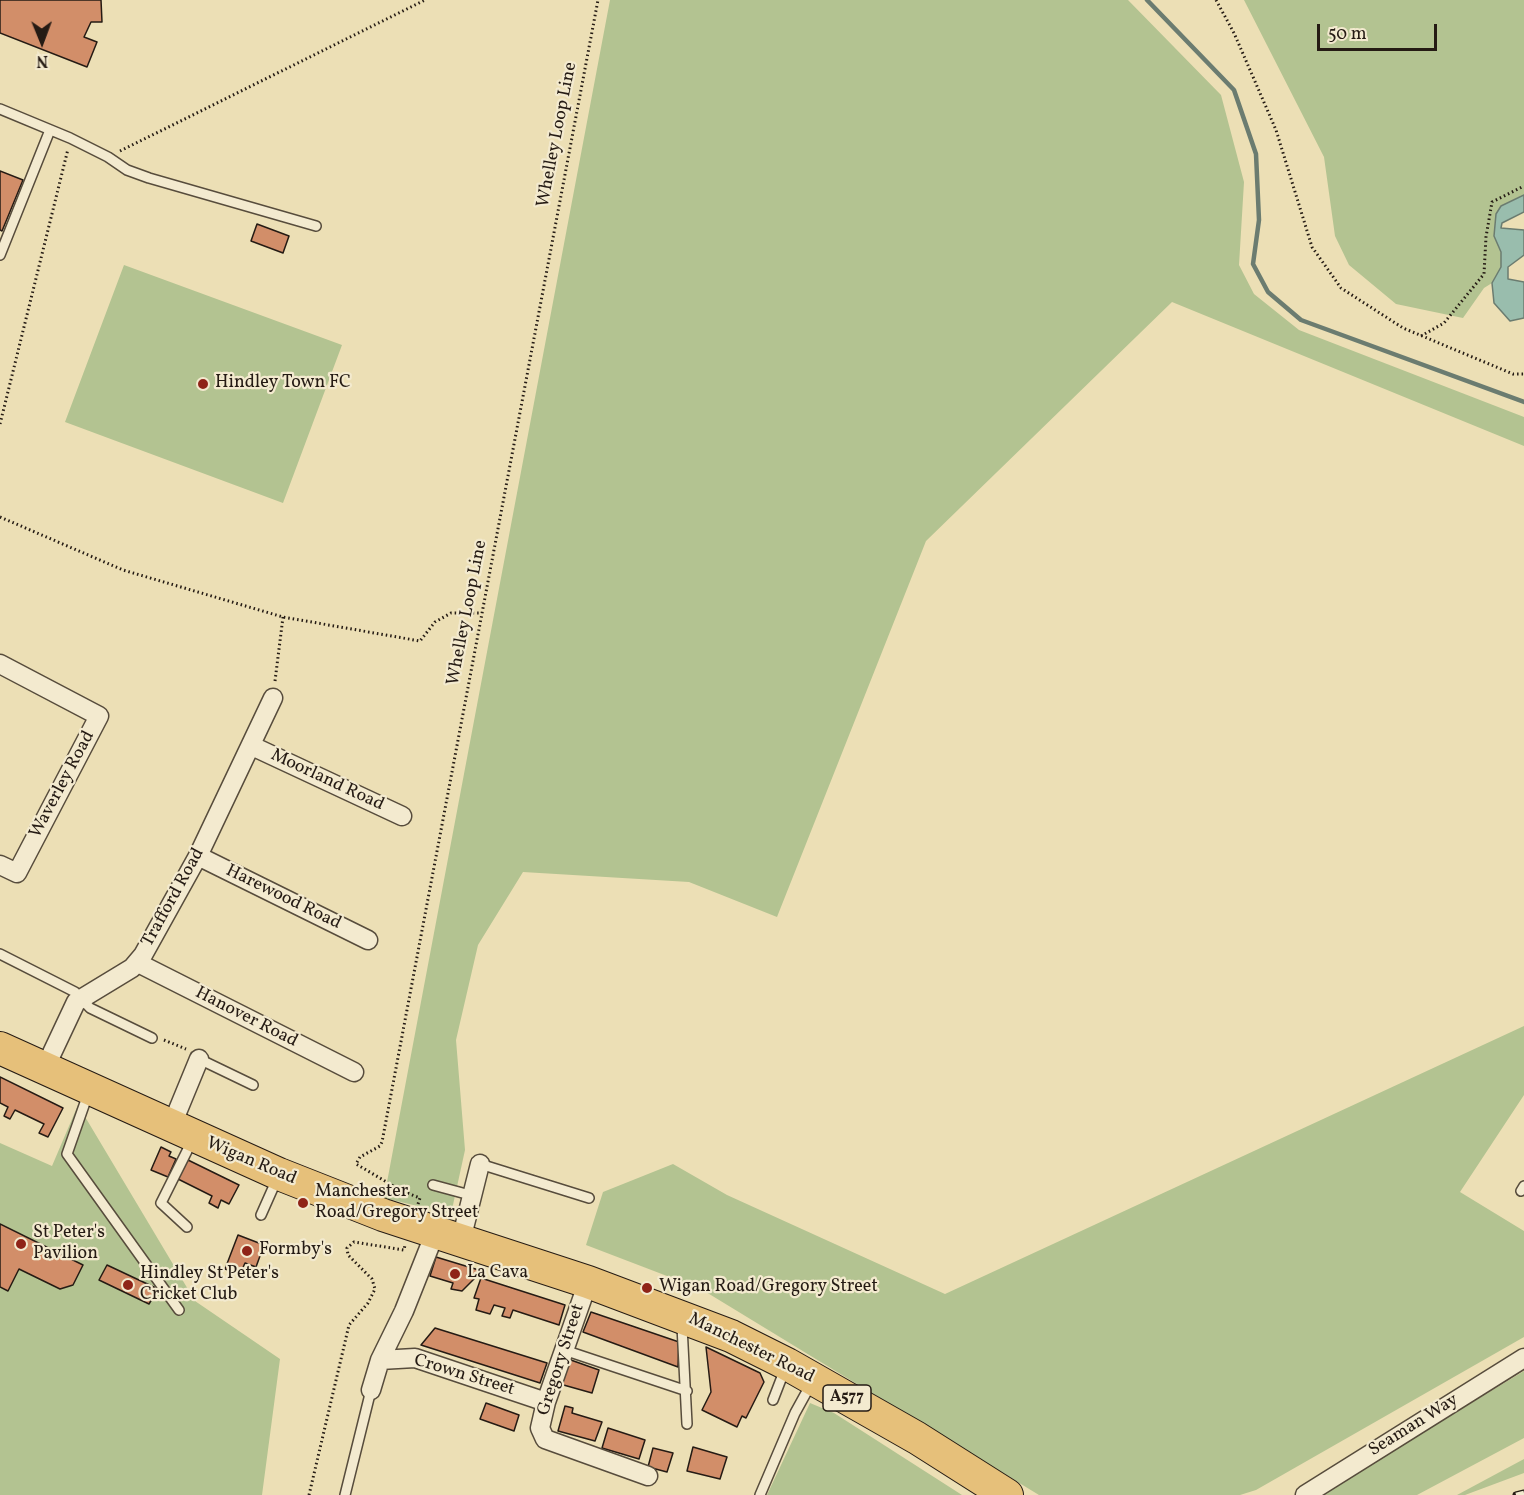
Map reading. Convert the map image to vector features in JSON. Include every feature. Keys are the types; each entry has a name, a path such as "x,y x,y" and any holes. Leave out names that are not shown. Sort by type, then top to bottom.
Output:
{"highway":[{"name":"Wigan Road","path":"0,1048 44,1070 279,1174 448,1236 679,1315"},
{"name":"Manchester Road","path":"679,1315 731,1336 800,1372 916,1438 1007,1495"}],"street":[{"name":"Waverley Road","path":"0,664 99,716 17,873 0,864"},
{"name":"Trafford Road","path":"44,1070 72,1008 80,998 138,963 198,856 273,698"},
{"name":"Moorland Road","path":"252,746 403,815"},
{"name":"Harewood Road","path":"198,856 369,940"},
{"name":"Hanover Road","path":"138,963 353,1075"},
{"path":"183,1132 199,1059"},
{"path":"372,1390 380,1360 404,1311 470,1195 480,1164"},
{"name":"Gregory Street","path":"588,1282 546,1402 540,1428 545,1439 648,1476"},
{"name":"Crown Street","path":"380,1360 416,1358 546,1402"},
{"name":"Seaman Way","path":"1305,1495 1524,1358"}],"lane":[{"path":"0,109 70,138 108,157 127,170 316,226"},
{"path":"0,255 50,130"},
{"path":"0,954 75,992 90,1008 152,1038"},
{"path":"199,1059 253,1085"},
{"path":"90,1089 67,1154 179,1310"},
{"path":"183,1132 160,1203 187,1227"},
{"path":"480,1164 589,1198"},
{"path":"261,1215 279,1174"},
{"path":"433,1185 470,1195"},
{"path":"679,1315 684,1334 687,1424"},
{"path":"564,1350 687,1391"},
{"path":"773,1400 800,1372"},
{"path":"760,1495 795,1413 800,1372"},
{"path":"345,1495 372,1390"}],"path":[{"path":"108,157 425,0"},
{"name":"Whelley Loop Line","path":"402,1191 356,1164 360,1157 380,1146 382,1142 598,0"},
{"path":"1216,0 1234,33 1276,130 1312,247 1341,288 1403,328 1514,374 1524,374"},
{"path":"0,424 70,138"},
{"path":"1421,336 1444,322 1484,274 1486,237 1492,202 1524,186"},
{"path":"0,517 123,570 283,617 420,641 435,622 451,613 481,613"},
{"path":"273,698 278,638 283,617"},
{"path":"152,1038 156,1036 187,1050 199,1059"},
{"path":"309,1495 349,1325 368,1303 375,1289 372,1279 348,1255 347,1248 354,1242 386,1247"}],"green space":[{"path":"610,0 1128,0 1221,95 1244,182 1239,265 1254,294 1299,330 1524,417 1524,446 1172,302 926,541 777,917 689,882 523,872 478,945 456,1040 465,1150 451,1214 384,1198"},
{"path":"1244,0 1524,0 1524,195 1501,206 1494,236 1501,252 1501,267 1492,283 1484,288 1463,318 1396,304 1349,265 1335,236 1324,157"},
{"name":"Hindley Town FC","path":"124,265 342,345 283,503 65,422"},
{"path":"1524,1026 1524,1095 1460,1192 1524,1231 1524,1337 1256,1490 1240,1495 1039,1495 701,1289 586,1245 603,1192 673,1164 727,1195 945,1294"},
{"path":"78,1105 195,1301 280,1359 262,1495 0,1495 0,1143 52,1166"},
{"path":"1524,1371 1524,1438 1417,1495 1319,1495"},
{"path":"810,1403 834,1413 962,1495 767,1495"},
{"path":"1524,1459 1524,1473 1465,1495 1457,1495"}],"shaded area":[{"path":"1524,195 1524,212 1502,223 1501,228 1524,230 1524,255 1508,267 1508,279 1524,282 1524,318 1510,321 1494,303 1492,283 1501,267 1501,252 1494,236 1496,214 1501,206"}],"building":[{"path":"0,0 101,0 102,22 91,22 84,37 97,42 87,67 0,33"},
{"path":"0,171 23,180 2,231 0,230"},
{"path":"257,224 289,236 283,253 251,241"},
{"path":"0,1077 63,1108 48,1137 39,1133 44,1124 15,1110 10,1119 4,1116 8,1107 0,1103"},
{"path":"161,1147 171,1152 169,1156 176,1159 168,1177 151,1170"},
{"path":"188,1160 239,1185 229,1204 221,1200 218,1208 209,1203 212,1196 178,1179"},
{"name":"St Peter's Pavilion","path":"0,1224 83,1265 73,1285 60,1289 19,1269 8,1291 0,1287"},
{"name":"Formby's","path":"238,1235 264,1245 256,1267 245,1263 240,1274 225,1269"},
{"name":"La Cava","path":"436,1257 482,1271 462,1291 451,1289 453,1283 430,1276"},
{"name":"Hindley St Peter's Cricket Club","path":"107,1265 158,1289 149,1304 99,1280"},
{"path":"481,1278 565,1305 559,1325 513,1310 510,1318 502,1316 505,1308 494,1305 490,1314 476,1310 479,1299 474,1298"},
{"path":"591,1312 679,1342 678,1367 583,1332"},
{"path":"435,1328 547,1363 540,1383 421,1345"},
{"path":"706,1347 760,1373 764,1382 746,1418 742,1416 737,1427 702,1410 711,1392"},
{"path":"568,1359 599,1370 592,1393 560,1384"},
{"path":"486,1403 519,1415 514,1431 480,1419"},
{"path":"565,1406 573,1408 572,1413 602,1422 595,1441 558,1431"},
{"path":"608,1428 645,1440 639,1459 602,1448"},
{"path":"693,1447 727,1457 720,1479 687,1471"},
{"path":"653,1448 673,1453 667,1472 648,1467"}],"waterway":[{"path":"1147,0 1234,90 1256,154 1259,220 1253,264 1268,292 1301,320 1524,402"}],"railway":[{"path":"1516,1495 1524,1493"}],"place":[{"name":"Hindley Town FC","path":"203,384"},
{"name":"Manchester Road/Gregory Street","path":"303,1203"},
{"name":"St Peter's Pavilion","path":"21,1244"},
{"name":"Formby's","path":"247,1251"},
{"name":"La Cava","path":"455,1274"},
{"name":"Hindley St Peter's Cricket Club","path":"128,1285"},
{"name":"Wigan Road/Gregory Street","path":"647,1288"}]}
